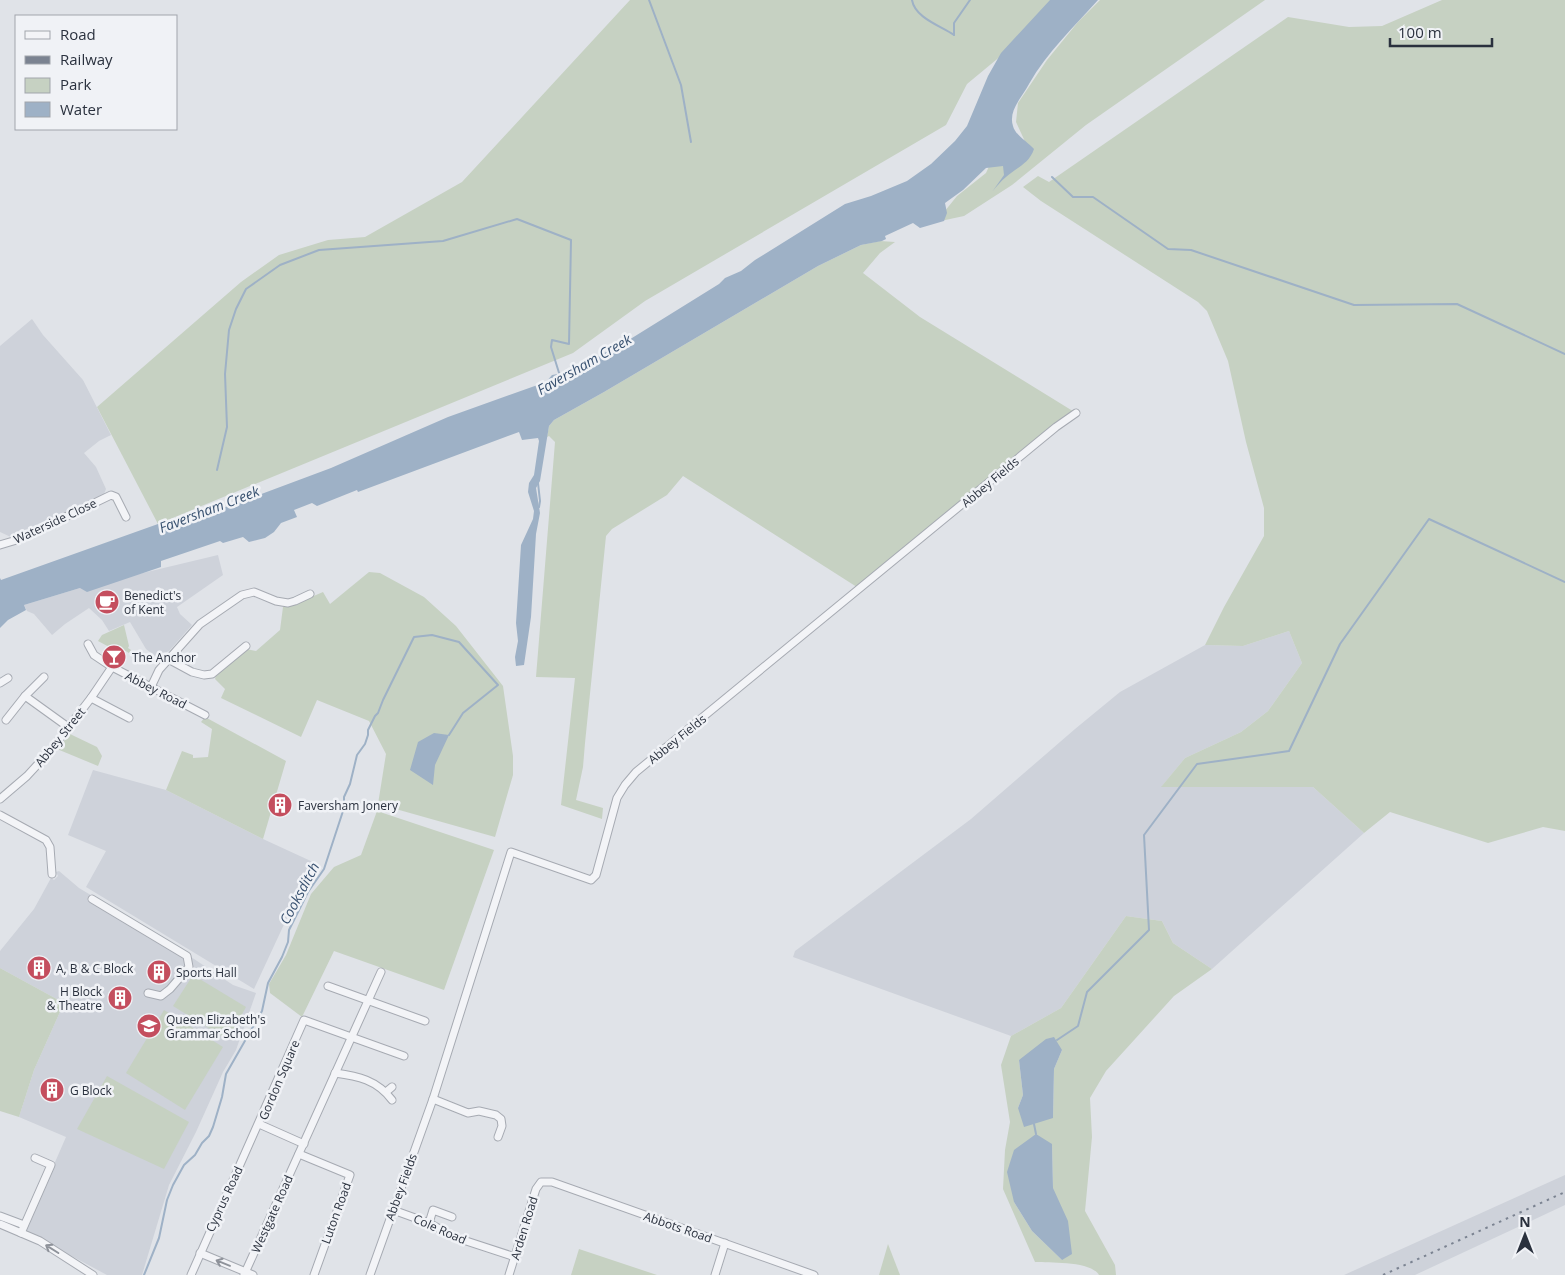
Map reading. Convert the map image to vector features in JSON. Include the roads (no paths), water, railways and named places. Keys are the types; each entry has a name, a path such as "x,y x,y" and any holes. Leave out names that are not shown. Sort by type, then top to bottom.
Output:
{"street":[{"name":"Abbey Fields","path":"370,1275 433,1099 512,852 591,880 596,875 617,798 636,772 1056,427 1076,413"},
{"name":"Waterside Close","path":"0,545 20,538 111,495 116,497 126,517"},
{"path":"151,687 159,670 200,624 214,613 249,592 260,593 276,601 288,603 295,602 310,594"},
{"name":"Abbey Road","path":"88,644 94,655 112,667 205,715"},
{"path":"168,659 192,672 204,675 212,674 246,646"},
{"name":"Abbey Street","path":"0,799 27,776 45,757 92,698 112,667"},
{"path":"6,720 25,696 44,677"},
{"path":"25,696 68,727"},
{"path":"92,698 129,718"},
{"path":"0,815 46,840 50,847 52,870"},
{"path":"92,899 187,956 189,967 170,989 161,996 148,994"},
{"path":"299,1154 381,972"},
{"path":"328,986 425,1021"},
{"name":"Gordon Square","path":"304,1144 259,1124 304,1020 352,1037"},
{"path":"352,1037 404,1056"},
{"path":"335,1073 367,1080 386,1092 392,1100"},
{"path":"386,1092 392,1087"},
{"path":"433,1099 468,1113 479,1110 496,1115 501,1119 502,1126 498,1138"},
{"name":"Cyprus Road","path":"191,1275 259,1124"},
{"name":"Westgate Road","path":"245,1274 299,1154"},
{"name":"Luton Road","path":"299,1154 350,1175 314,1275"},
{"path":"22,1229 51,1165 35,1158"},
{"name":"Abbots Road","path":"541,1182 552,1182 814,1275"},
{"name":"Arden Road","path":"509,1275 536,1189 541,1182"},
{"name":"Cole Road","path":"394,1210 429,1223 454,1237 515,1257"},
{"path":"429,1223 433,1210 452,1216"},
{"path":"0,1216 93,1275"},
{"path":"0,1224 22,1229"},
{"path":"715,1275 725,1243"},
{"path":"200,1253 245,1274 253,1275"}],"water":[{"name":"Faversham Creek","path":"1050,0 1098,0 1044,61 1016,104 1012,115 1014,129 1034,149 1026,162 1004,179 992,192 1004,175 1003,166 986,168 963,190 945,203 947,213 944,221 920,228 913,223 885,236 886,239 882,241 861,245 818,266 554,420 549,426 540,481 536,488 540,513 536,534 531,617 524,665 516,666 515,657 518,641 516,623 521,545 533,519 534,511 528,492 529,483 534,475 539,441 538,438 522,440 519,432 358,492 357,490 317,506 312,503 294,510 297,517 281,523 274,532 265,538 249,542 243,537 223,543 220,541 161,561 161,567 87,592 80,588 24,605 26,610 8,620 0,628 0,578 1,580 158,524 174,522 232,505 331,468 448,417 546,382 552,375 569,372 632,338 845,204 871,196 907,181 931,164 955,141 967,126 988,76 1001,53"},
{"path":"434,733 449,735 435,765 433,785 410,770 418,742"},
{"path":"1054,1037 1062,1050 1054,1069 1053,1118 1024,1127 1018,1108 1023,1095 1019,1060 1046,1039"},
{"path":"1036,1134 1052,1144 1053,1188 1068,1221 1072,1254 1062,1260 1032,1231 1014,1202 1007,1172 1014,1150"}],"waterway":[{"path":"649,0 681,85 691,142"},
{"path":"912,0 914,6 923,17 954,35"},
{"path":"954,35 954,23 970,0"},
{"path":"1052,177 1073,197 1093,197 1168,249 1191,250 1354,305 1457,304 1565,354"},
{"name":"Faversham Creek","path":"217,470 227,427 225,374 229,330 236,309 246,289 280,265 319,250 443,241 517,219 571,240 569,344 552,340 551,347 560,376"},
{"path":"538,483 539,507"},
{"path":"1057,1040 1078,1026 1087,992 1149,930 1144,835 1197,764 1289,751 1340,644 1429,519 1565,582"},
{"name":"Cooksditch","path":"144,1275 159,1238 167,1200 173,1185 184,1165 195,1155 209,1136 213,1127 222,1097 226,1074 262,1011 268,983 288,942 289,930 308,892 324,869 344,808 344,797 350,784 357,755 365,744 368,730 414,637 432,635 459,642 498,685 463,713 449,735"},
{"path":"1034,1124 1036,1134"}],"railway":[{"path":"1383,1275 1565,1192"}],"place":[{"name":"Benedict's of Kent","path":"107,602"},
{"name":"The Anchor","path":"114,657"},
{"name":"Faversham Jonery","path":"280,805"},
{"name":"A, B & C Block","path":"39,968"},
{"name":"Sports Hall","path":"159,972"},
{"name":"H Block & Theatre","path":"120,998"},
{"name":"Queen Elizabeth's Grammar School","path":"149,1026"},
{"name":"G Block","path":"52,1090"}]}
